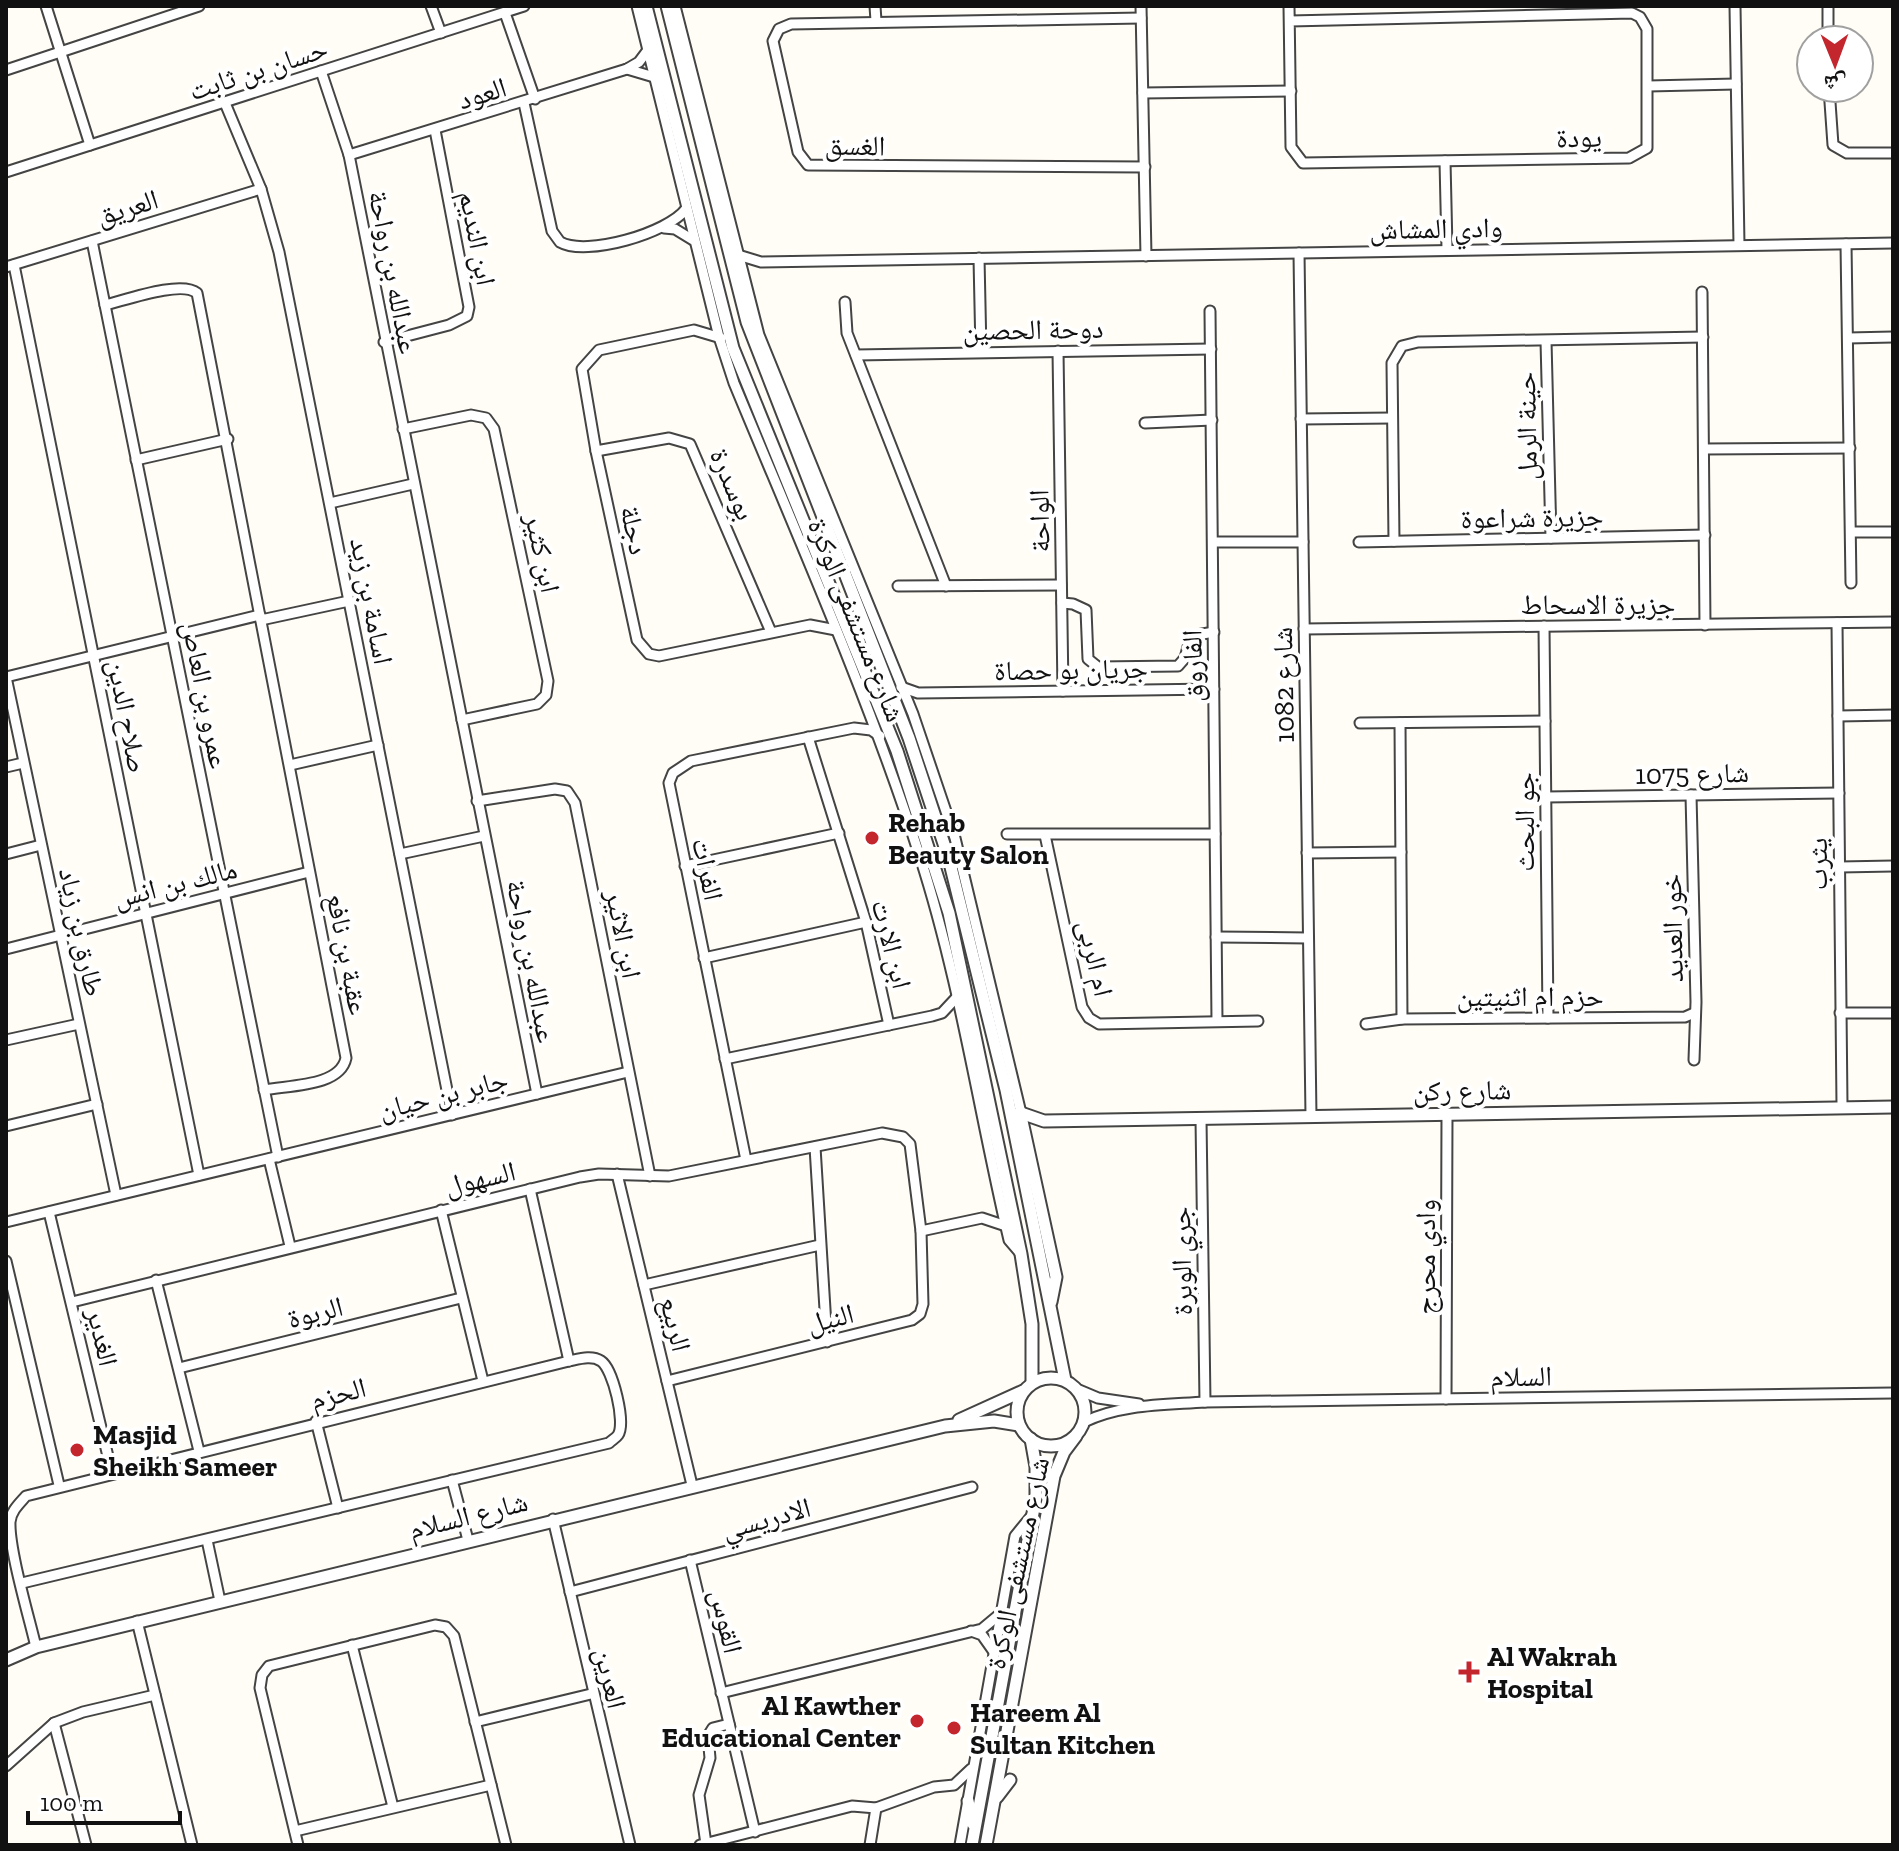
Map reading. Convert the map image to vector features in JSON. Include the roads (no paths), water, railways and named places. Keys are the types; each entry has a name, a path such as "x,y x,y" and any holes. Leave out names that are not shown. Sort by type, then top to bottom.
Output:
{"street":[{"path":"46,6 90,145"},
{"path":"6,70 199,6"},
{"path":"431,6 441,33"},
{"name":"حسان بن ثابت","path":"6,172 524,6"},
{"name":"شارع مستشفى الوكرة","path":"637,6 719,337 868,705 921,859 956,999 1009,1240 1021,1254"},
{"name":"شارع مستشفى الوكرة","path":"646,6 733,348 897,751 941,886 1021,1254 1032,1324 1028,1387"},
{"name":"شارع مستشفى الوكرة","path":"667,6 740,300 909,738 949,859 1006,1090 1065,1380"},
{"name":"شارع مستشفى الوكرة","path":"675,6 759,335 913,714 969,888 1056,1277 1050,1306"},
{"path":"875,6 876,21"},
{"path":"1141,6 1146,256"},
{"name":"يودة","path":"1289,6 1291,147 1303,163 1637,156 1647,148 1647,29 1640,17 1632,13 1452,11 1290,21"},
{"path":"1735,6 1739,245"},
{"path":"505,13 535,99"},
{"name":"الغسق","path":"1141,18 791,24 775,33 774,50 798,152 808,165 1145,167"},
{"name":"العود","path":"349,155 627,69 639,62 648,50"},
{"path":"627,69 654,77"},
{"name":"عبدالله بن رواحة","path":"321,71 349,155 537,1094"},
{"path":"1648,86 1736,84"},
{"path":"1143,93 1291,91"},
{"name":"اسامة بن زيد","path":"225,103 261,189 279,252 452,1115"},
{"path":"524,103 556,239 566,245 583,247 664,228 675,229 694,240"},
{"path":"1830,104 1833,145 1847,153 1893,153"},
{"name":"ابن النديم","path":"384,342 449,325 467,316 469,307 435,130"},
{"path":"1445,161 1447,249"},
{"name":"العريق","path":"10,266 261,189"},
{"path":"664,228 686,209"},
{"path":"724,235 738,255"},
{"name":"عمرو بن العاص","path":"92,241 264,1090 273,1158"},
{"name":"وادي المشاش","path":"738,255 761,262 1893,243"},
{"path":"1846,244 1851,583"},
{"name":"شارع 1082","path":"1299,253 1311,1116"},
{"path":"979,258 981,352"},
{"path":"740,300 748,272 761,262"},
{"name":"صلاح الدين","path":"10,266 199,1175"},
{"path":"694,330 710,309 716,285"},
{"name":"عقبة بن نافع","path":"105,305 175,288 192,289 197,293 228,439 346,1058 344,1068 333,1077 264,1090"},
{"path":"1702,292 1705,625"},
{"path":"845,302 847,333 946,586"},
{"name":"الفاروق","path":"1210,311 1217,1021"},
{"name":"دجلة","path":"733,348 719,337 694,330 599,350 586,360 583,379 596,451 641,648 649,654 670,655 810,625 836,630"},
{"path":"1546,341 1703,337"},
{"path":"1848,338 1893,337"},
{"name":"حينة الرمل","path":"1394,541 1392,363 1396,352 1405,344 1546,341 1551,538"},
{"name":"دوحة الحصين","path":"856,355 1211,349"},
{"name":"الواحة","path":"1058,351 1063,691"},
{"name":"ابن كثير","path":"403,429 471,415 486,418 494,429 548,681 546,695 537,704 462,720"},
{"path":"1301,419 1392,418"},
{"path":"1145,423 1212,420"},
{"name":"بوسدرة","path":"596,451 669,438 690,444 771,632"},
{"path":"136,460 228,439"},
{"path":"1704,449 1850,448"},
{"path":"330,503 413,484"},
{"path":"1851,532 1893,532"},
{"name":"جزيرة شراعوة","path":"1359,542 1705,535"},
{"path":"1213,542 1303,542"},
{"path":"898,586 1061,585"},
{"path":"6,677 172,635 349,601"},
{"path":"810,625 822,611 824,602"},
{"path":"1062,603 1086,610 1088,659 1098,667 1178,666 1185,658 1191,636 1214,632"},
{"name":"جزيرة الاسحاط","path":"1304,629 1893,622"},
{"name":"يثرب","path":"1837,623 1842,1105"},
{"name":"جو البحث","path":"1544,626 1548,1018"},
{"name":"طارق بن زياد","path":"6,677 116,1195"},
{"name":"جريان بو حصاة","path":"901,687 928,693 1214,689"},
{"path":"909,738 919,697 928,693"},
{"path":"854,728 868,705"},
{"path":"1838,716 1893,715"},
{"path":"1360,723 1545,721"},
{"path":"1400,723 1402,1019"},
{"name":"الفرات","path":"746,1160 669,797 673,773 691,761 854,728 879,735 897,751"},
{"name":"ابن الارت","path":"808,737 866,922 889,1025"},
{"path":"290,765 378,745"},
{"path":"6,767 23,763"},
{"path":"1770,782 1770,794"},
{"name":"ابن الاثير","path":"477,801 555,789 567,791 575,803 650,1176"},
{"name":"شارع 1075","path":"1546,797 1839,793"},
{"name":"خور العديد","path":"1691,795 1694,1060"},
{"path":"685,866 839,833"},
{"path":"1007,834 1215,834"},
{"name":"ام الربى","path":"1045,835 1082,1007 1089,1018 1099,1024 1258,1021"},
{"path":"400,854 484,836"},
{"path":"6,854 41,845"},
{"path":"1307,853 1401,852"},
{"path":"1840,867 1893,866"},
{"name":"مالك بن انس","path":"6,949 309,872"},
{"path":"704,958 866,922"},
{"path":"1216,937 1308,938"},
{"path":"725,1059 942,1013 956,999 963,980"},
{"name":"حزم ام اثنيتين","path":"1366,1024 1402,1019 1685,1017 1694,1013"},
{"path":"1840,1013 1893,1013"},
{"path":"932,1016 961,1023"},
{"path":"6,1040 79,1024"},
{"name":"جابر بن حيان","path":"6,1222 628,1072"},
{"name":"شارع مستشفى الوكرة","path":"1006,1090 1021,1113"},
{"path":"6,1126 97,1104"},
{"name":"شارع ركن","path":"1021,1113 1044,1121 1889,1106"},
{"name":"وادي محرج","path":"1446,1399 1447,1115"},
{"name":"جري الوبرة","path":"1201,1119 1205,1402"},
{"path":"1027,1138 1033,1128 1044,1121"},
{"name":"السهول","path":"72,1302 290,1246 599,1174 650,1176 882,1133 903,1137"},
{"name":"النيل","path":"667,1381 912,1320 920,1314 923,1304 921,1231 913,1153 903,1137"},
{"path":"815,1147 827,1342"},
{"path":"273,1158 290,1246"},
{"name":"الربيع","path":"617,1174 692,1485"},
{"path":"530,1189 569,1361"},
{"path":"921,1231 982,1218 993,1210 999,1198"},
{"path":"441,1210 483,1381"},
{"name":"الغدير","path":"49,1212 112,1473"},
{"path":"982,1218 1006,1226"},
{"path":"644,1285 820,1245"},
{"path":"6,1261 59,1485"},
{"path":"156,1280 199,1451"},
{"name":"الربوة","path":"179,1368 461,1298"},
{"name":"الحزم","path":"36,1647 10,1523 14,1510 26,1496 316,1421 587,1357 601,1361 611,1373 621,1422 619,1434 609,1443 452,1480"},
{"path":"1048,1377 1065,1380 1079,1390 1084,1400 1084,1422 1076,1436 1049,1446 1031,1439 1019,1425 1017,1407 1028,1387 1048,1377"},
{"name":"شارع السلام","path":"945,1426 1028,1387"},
{"name":"السلام","path":"1079,1390 1098,1398 1150,1405"},
{"name":"السلام","path":"1084,1422 1099,1415 1150,1405 1205,1402 1893,1393"},
{"path":"316,1421 338,1508"},
{"name":"شارع السلام","path":"6,1660 36,1647 137,1621 945,1426 969,1422 1019,1425"},
{"name":"شارع مستشفى الوكرة","path":"986,1845 1054,1476 1064,1452 1076,1436"},
{"name":"شارع مستشفى الوكرة","path":"972,1845 1033,1514 1036,1467 1031,1439"},
{"path":"22,1583 452,1480 468,1540"},
{"name":"الادريسي","path":"570,1592 972,1487"},
{"name":"شارع مستشفى الوكرة","path":"960,1845 1015,1536 1033,1514"},
{"name":"العرين","path":"553,1519 591,1694 630,1845"},
{"path":"207,1540 220,1601"},
{"name":"القوس","path":"690,1560 755,1832"},
{"path":"721,1693 982,1629 1000,1614"},
{"path":"137,1621 192,1845"},
{"path":"298,1845 260,1688 262,1675 269,1666 435,1625 446,1627 454,1636 506,1845"},
{"path":"971,1631 990,1643 994,1654"},
{"path":"352,1645 393,1807"},
{"path":"475,1722 591,1694"},
{"path":"6,1766 54,1723 83,1712 155,1695"},
{"path":"54,1723 86,1845"},
{"path":"729,1724 709,1733 710,1758 699,1802 703,1844 852,1806 876,1808 934,1787 954,1785 973,1766"},
{"path":"994,1800 1010,1780"},
{"path":"295,1831 491,1785"},
{"path":"954,1785 968,1801 974,1832"},
{"path":"870,1845 876,1808"}],"place":[{"name":"Rehab Beauty Salon","path":"872,838"},
{"name":"Masjid Sheikh Sameer","path":"77,1450"},
{"name":"Al Wakrah Hospital","path":"1469,1672"},
{"name":"Al Kawther Educational Center","path":"917,1721"},
{"name":"Hareem Al Sultan Kitchen","path":"954,1728"}]}
